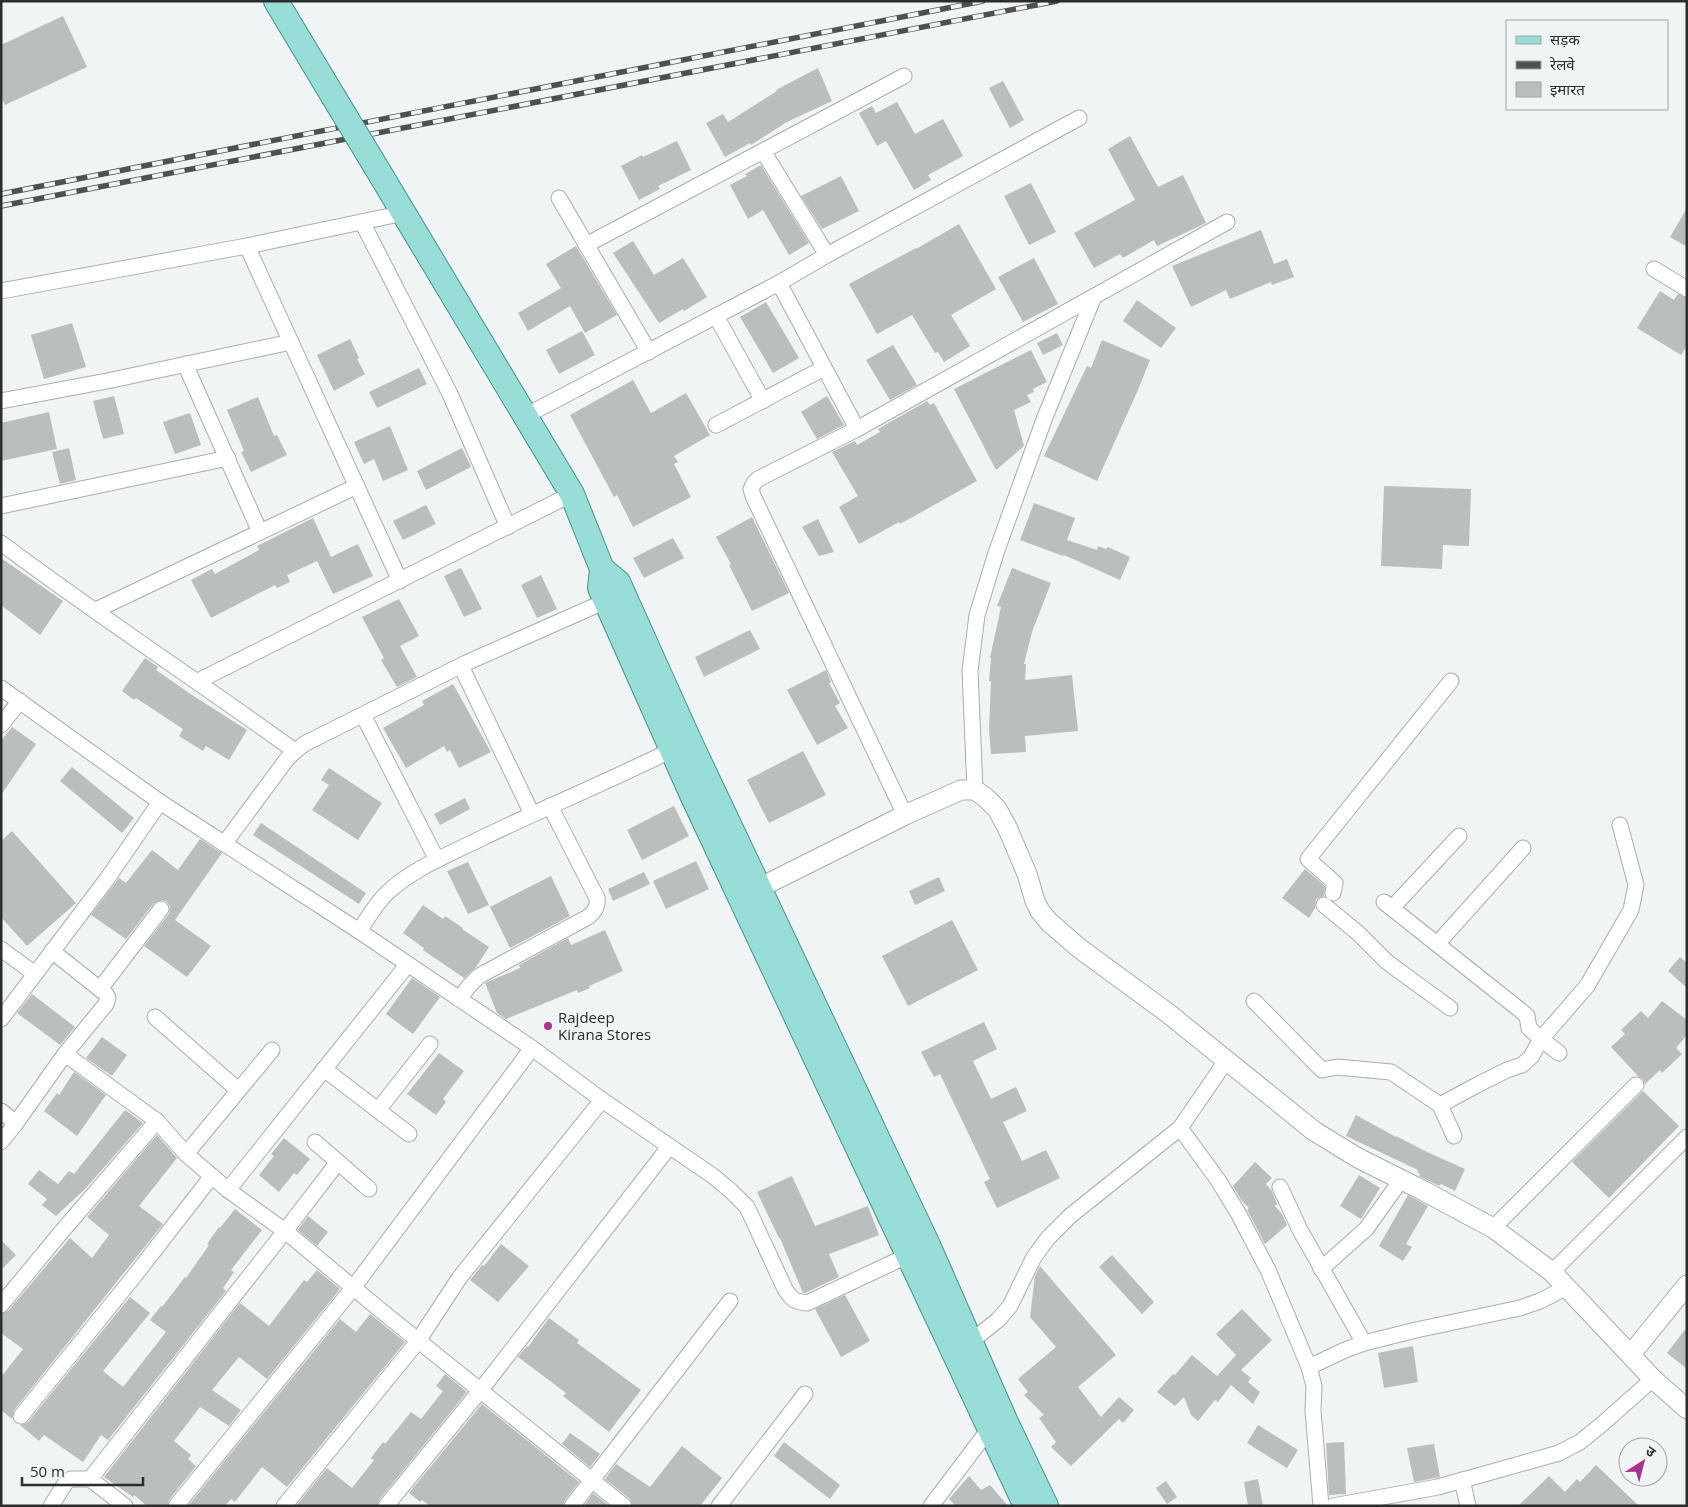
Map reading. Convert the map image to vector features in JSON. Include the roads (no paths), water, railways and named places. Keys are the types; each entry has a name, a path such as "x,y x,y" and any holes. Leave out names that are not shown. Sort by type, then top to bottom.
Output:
{"main road":[{"path":"276,1 572,494 602,569 600,588 672,750 750,892 928,1245 990,1428 1026,1506"},
{"path":"602,569 618,582 690,742 750,892 909,1255 1005,1420 1046,1506"}],"street":[{"path":"586,244 904,76"},
{"path":"525,416 778,283 1079,118"},
{"path":"763,151 827,255"},
{"path":"559,198 649,352"},
{"path":"1,291 247,246 404,213"},
{"path":"362,222 450,394 508,527"},
{"path":"904,815 753,496 751,489 754,482 857,429 1093,299 1227,222"},
{"path":"247,246 400,581"},
{"path":"1654,269 1687,289"},
{"path":"778,283 857,429"},
{"path":"975,790 970,671 977,615 996,553 1020,486 1093,299"},
{"path":"716,316 763,401"},
{"path":"1,401 290,342"},
{"path":"186,364 260,532"},
{"path":"716,425 824,368"},
{"path":"1,506 228,458"},
{"path":"96,610 357,486"},
{"path":"198,681 572,494"},
{"path":"1,542 295,750"},
{"path":"224,844 295,750 461,666 606,601"},
{"path":"461,666 532,814"},
{"path":"1333,893 1335,883 1308,860 1451,681"},
{"path":"1,688 160,802 408,964 532,1048 602,1100 731,1190 747,1208 790,1298 797,1302 807,1303 909,1255"},
{"path":"1,725 20,701"},
{"path":"364,715 438,860"},
{"path":"359,932 375,906 388,892 410,875 532,814 672,750"},
{"path":"750,892 904,815 961,790 975,790 986,798 1004,821 1016,846 1040,911 1049,922 1079,948 1176,1019 1314,1131 1358,1158 1493,1228 1552,1272 1653,1378 1687,1409"},
{"path":"1,1019 107,879 160,802"},
{"path":"459,999 479,976 595,912 598,905 597,898 550,806"},
{"path":"1440,1105 1484,1081 1522,1065 1531,1057 1541,1039 1587,986 1631,910 1634,898 1636,885 1620,826"},
{"path":"1459,836 1388,905 1527,1016 1529,1028 1559,1053"},
{"path":"1437,944 1523,848"},
{"path":"1324,905 1358,933 1388,962 1450,1008"},
{"path":"100,989 161,909"},
{"path":"1,949 35,974"},
{"path":"1,1142 65,1054 106,1004 108,998 106,994 52,951"},
{"path":"228,1190 408,964"},
{"path":"1254,1001 1322,1070 1337,1067 1391,1072 1440,1105 1454,1136"},
{"path":"155,1017 238,1090"},
{"path":"378,1110 430,1044"},
{"path":"176,1506 353,1288 532,1048"},
{"path":"186,1154 272,1050"},
{"path":"65,1054 157,1121 186,1154 228,1190 285,1232 624,1506"},
{"path":"963,1348 998,1320 1010,1306 1034,1257 1048,1238 1070,1216 1180,1128 1226,1061"},
{"path":"324,1069 409,1134"},
{"path":"1493,1228 1636,1085"},
{"path":"284,1506 418,1341 460,1277 602,1100"},
{"path":"1,1111 16,1123"},
{"path":"1,1305 157,1121"},
{"path":"1180,1128 1218,1180 1238,1213 1268,1270 1309,1367 1314,1386 1321,1506"},
{"path":"1552,1272 1687,1137"},
{"path":"315,1142 369,1188"},
{"path":"386,1506 480,1391 670,1147"},
{"path":"90,1479 338,1162"},
{"path":"20,1416 132,1280 212,1176"},
{"path":"1321,1269 1366,1229 1401,1180"},
{"path":"1280,1187 1321,1269 1364,1343"},
{"path":"1631,1354 1687,1285"},
{"path":"1309,1367 1364,1343 1520,1308 1540,1301 1567,1287"},
{"path":"572,1506 730,1301"},
{"path":"1333,1506 1438,1487 1559,1453 1580,1442 1653,1378"},
{"path":"719,1506 805,1394"},
{"path":"931,1506 990,1428"},
{"path":"51,1506 66,1482 71,1479 90,1479 125,1506"},
{"path":"1462,1480 1468,1506"}],"railway":[{"path":"1,194 983,1"},
{"path":"1,206 1057,1"}],"place":[{"name":"Rajdeep Kirana Stores","path":"548,1026"}]}
